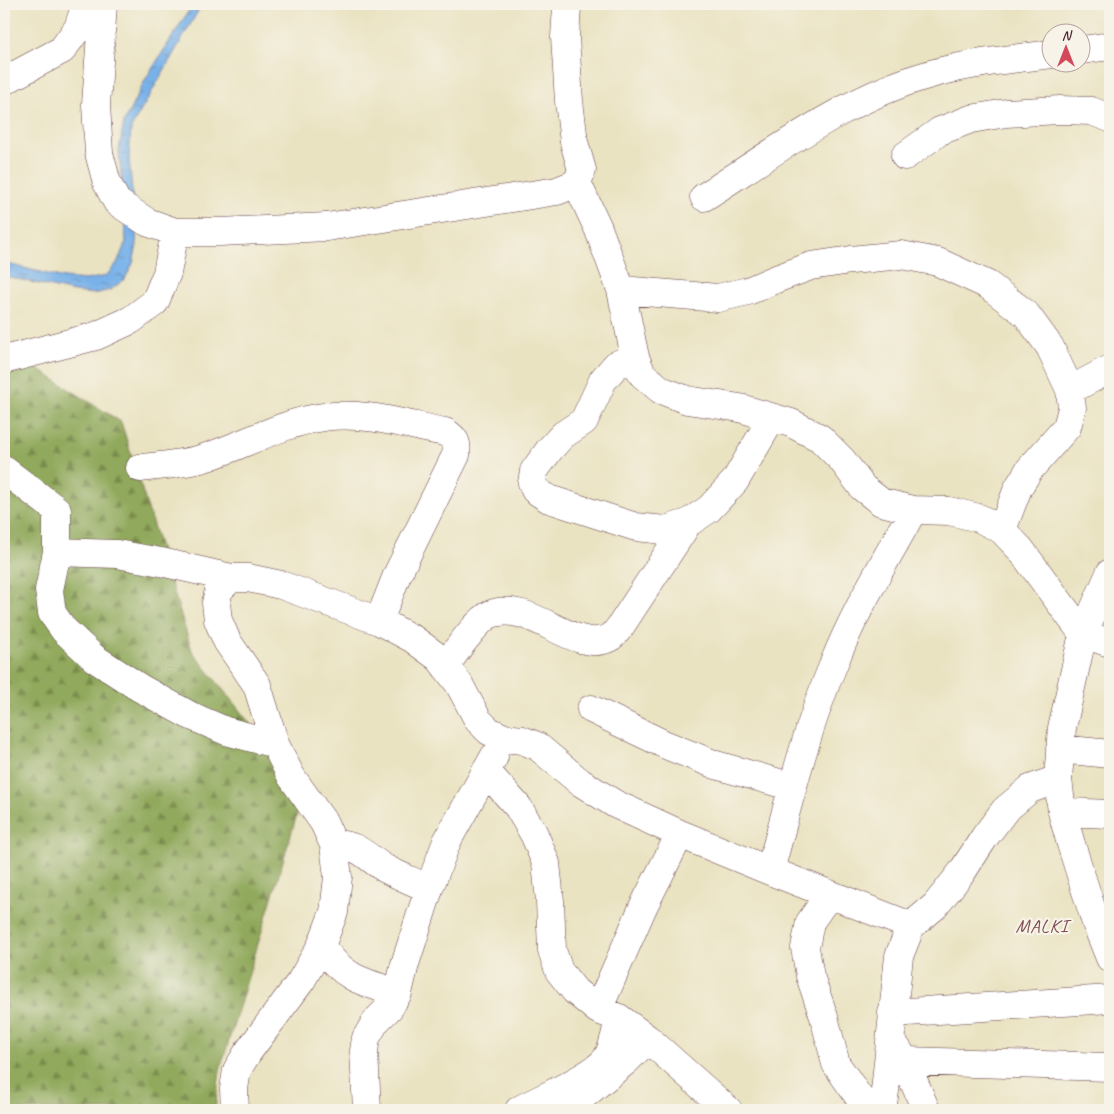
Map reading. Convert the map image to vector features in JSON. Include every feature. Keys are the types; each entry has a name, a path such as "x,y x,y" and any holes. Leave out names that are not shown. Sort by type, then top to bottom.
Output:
{"street":[{"path":"4,81 62,50 78,28 86,4"},
{"path":"103,4 96,105 99,153 107,183 117,202 147,222 175,232 327,227 557,192 577,183 582,170 574,142 564,36 568,4"},
{"path":"1092,49 1110,46"},
{"path":"704,197 830,117 878,93 931,74 993,61 1042,55"},
{"path":"905,156 940,131 971,119 1006,112 1091,111 1110,118"},
{"path":"577,183 598,228 621,290 635,357 642,374 661,390 687,400 740,408 791,424 820,438 842,460 863,488 881,502 913,510 949,511 979,518 1002,530 1021,550 1083,634 1110,643"},
{"path":"4,360 96,336 132,320 155,302 167,273 175,232"},
{"path":"621,290 718,298 748,291 811,266 901,256 938,262 988,285 1026,314 1050,347 1070,390 1072,408 1067,427 1029,470 1018,488 1002,530"},
{"path":"635,357 616,366 603,380 584,421 563,435 550,448 534,471 532,483 535,490 549,499 636,527 665,530 688,523 710,509 735,481 772,418"},
{"path":"1070,390 1110,369"},
{"path":"140,468 174,465 202,458 290,426 324,417 360,416 445,432 450,435 454,438 458,447 456,455 397,575 379,621"},
{"path":"4,470 57,510 57,552 49,590 52,613 64,630 94,658 140,688 188,715 226,731 275,744"},
{"path":"770,871 811,725 834,662 855,617 913,510"},
{"path":"445,666 479,623 490,615 506,611 522,613 578,638 594,641 609,638 620,627 688,523"},
{"path":"57,552 117,554 231,578 248,578 281,586 379,621 413,639 439,658 459,684 478,720 488,731 504,738 522,740 537,746 580,782 615,804 680,834 911,926"},
{"path":"231,578 219,590 216,603 218,620 227,641 257,685 275,744 291,776 324,824 334,845 338,877 334,912 321,946 300,981 237,1070 234,1089 235,1110"},
{"path":"1109,578 1083,634 1062,728 1058,778 1062,812 1096,923 1110,958"},
{"path":"591,709 666,745 716,765 793,787"},
{"path":"367,1110 364,1051 366,1038 376,1021 389,1008 398,993 405,964 429,889 448,841 504,738"},
{"path":"1060,749 1110,754"},
{"path":"486,771 518,807 534,834 546,863 552,950 559,971 575,992 648,1039 728,1110"},
{"path":"882,1110 898,956 911,926 935,906 962,872 1005,810 1030,789 1058,778"},
{"path":"1062,812 1110,814"},
{"path":"518,1110 596,1070 607,1058 612,1045 608,1014 643,907 680,834"},
{"path":"334,845 344,844 354,847 383,867 429,889"},
{"path":"829,894 810,922 805,948 810,976 824,1016 836,1064 861,1100 874,1110"},
{"path":"321,946 332,962 346,974 366,983 398,993"},
{"path":"891,1025 1110,999"},
{"path":"891,1025 926,1110"},
{"path":"566,1110 626,1061 648,1039"},
{"path":"905,1061 1110,1067"}],"green space":[{"path":"28,363 121,422 192,651 304,791 220,1070 215,1110 4,1110 4,366"}],"water":[{"path":"193,4 202,4 131,128 129,158 137,245 133,263 125,279 110,290 94,294 74,292 4,276 4,263 64,278 86,280 106,276 117,263 126,242 119,150 124,122 145,80"}],"district":[{"name":"MALKI","path":"1042,925"}]}
